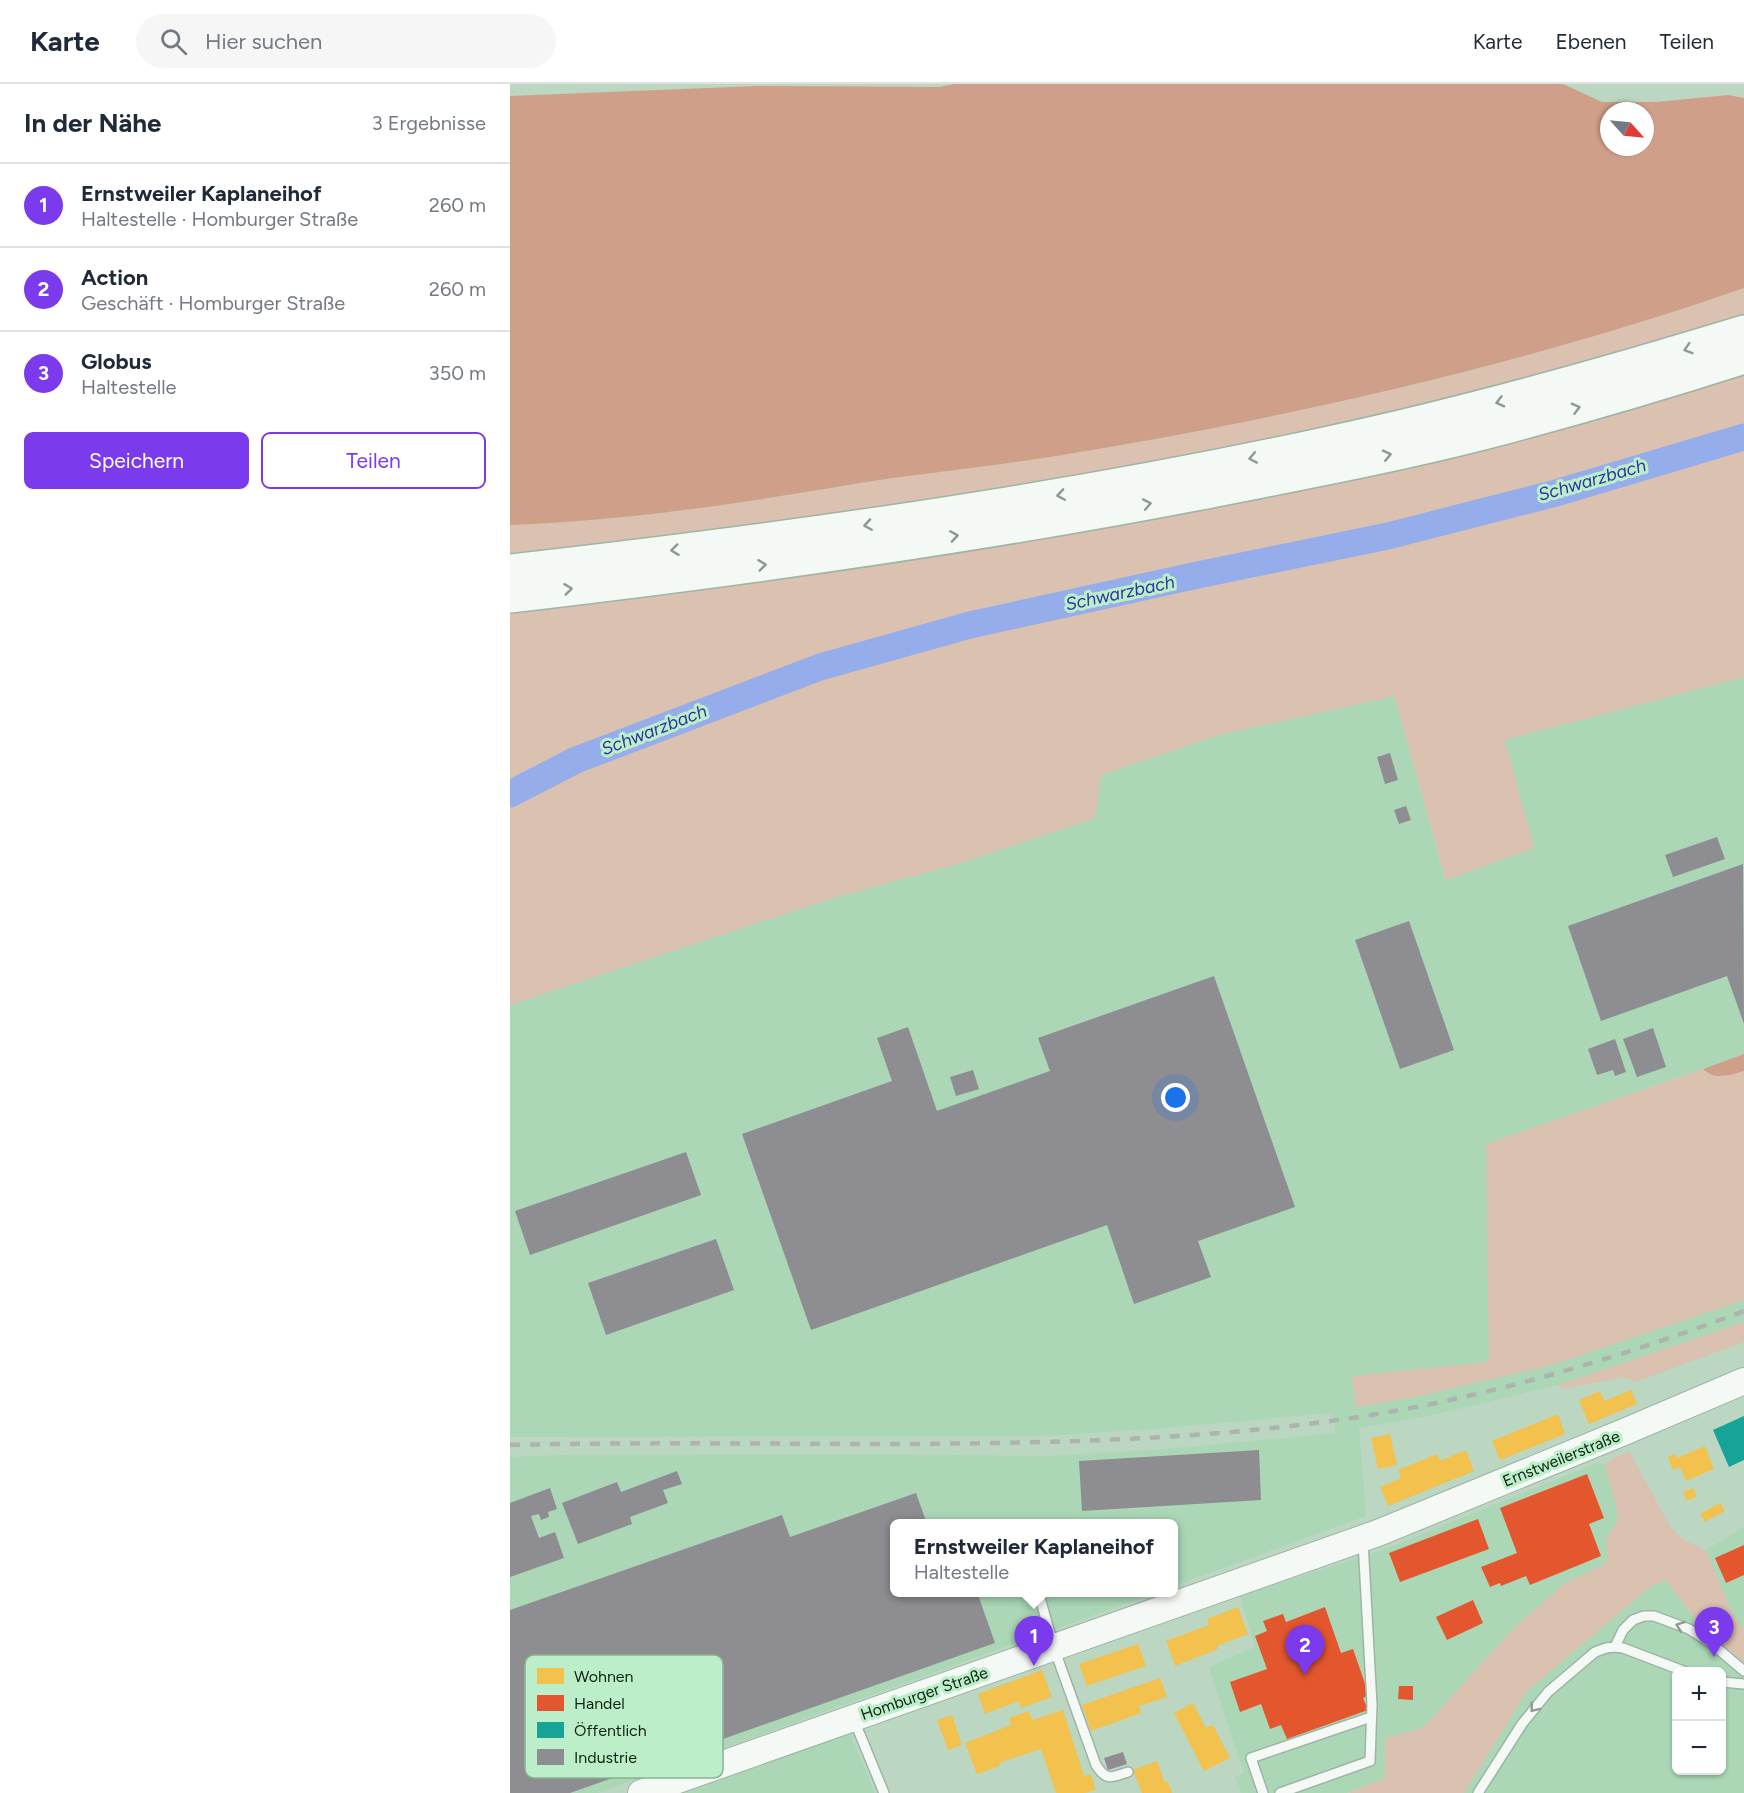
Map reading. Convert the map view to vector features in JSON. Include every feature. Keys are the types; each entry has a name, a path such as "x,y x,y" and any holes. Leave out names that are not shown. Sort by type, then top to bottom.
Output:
{"highway":[{"path":"510,571 834,530 1096,489 1327,444 1481,407 1624,369 1744,332"},
{"path":"510,596 848,554 1101,513 1330,468 1480,434 1633,392 1744,357"}],"main road":[{"name":"Ernstweilerstraße","path":"1370,1536 1744,1381"},
{"name":"Homburger Straße","path":"723,1764 1370,1536"},
{"name":"Homburger Straße","path":"640,1793 683,1778"}],"lane":[{"path":"1280,1793 1370,1761 1370,1536"},
{"path":"1040,1597 1054,1648 1096,1765 1107,1777 1128,1772"},
{"path":"1615,1647 1623,1630 1633,1620 1644,1616 1654,1616 1689,1629 1711,1643 1744,1671"},
{"path":"1478,1793 1522,1724 1548,1692 1595,1652 1615,1647 1674,1667"},
{"path":"1726,1682 1744,1684"},
{"path":"1263,1793 1251,1758 1371,1717"},
{"path":"853,1718 884,1793"}],"shaded area":[{"path":"1563,84 1602,102 1600,102 1600,156 1654,156 1654,102 1728,95 1744,98 1744,288 1574,342 1488,366 1401,388 1226,426 1050,457 719,505 600,519 510,525 510,96 756,86"},
{"path":"1744,288 1744,677 1505,740 1534,848 1446,880 1394,695 1219,735 1101,775 1095,818 951,866 836,897 510,1005 510,525 600,519 719,505 1050,457 1226,426 1401,388 1488,366 1574,342"},
{"path":"1744,677 1744,1054 1486,1144 1489,1362 1353,1376 1356,1407 1420,1396 1552,1365 1744,1300 1744,1322 1558,1385 1424,1417 1359,1428 1366,1516 1178,1585 1178,1519 890,1519 890,1597 1144,1597 723,1748 723,1655 525,1655 525,1778 640,1778 598,1793 510,1793 510,1457 872,1454 1044,1456 1154,1450 1336,1433 1332,1413 1154,1429 1041,1436 510,1437 510,1005 836,897 951,866 1094,818 1101,775 1219,735 1394,695 1445,880 1534,848 1504,740"},
{"path":"1744,1054 1744,1071 1717,1076 1703,1069"},
{"path":"1703,1069 1717,1076 1744,1071 1744,1300 1552,1365 1420,1396 1356,1407 1352,1376 1489,1362 1486,1144"},
{"path":"1744,1322 1744,1342 1635,1382 1624,1377 1563,1389 1558,1385"},
{"path":"1629,1451 1671,1528 1684,1540 1706,1550 1730,1608 1744,1630 1744,1662 1695,1619 1666,1580 1650,1587 1527,1691 1464,1793 1349,1793 1385,1778 1385,1738 1423,1728 1515,1627 1565,1583 1604,1565 1608,1559 1606,1538 1616,1524 1618,1513 1605,1465"},
{"path":"1599,1462 1605,1465 1618,1513 1616,1524 1606,1538 1608,1559 1604,1565 1565,1583 1515,1627 1422,1728 1390,1737 1385,1778 1346,1793 1241,1793 1235,1777 1244,1773 1209,1667 1255,1647 1240,1596 1380,1551"},
{"path":"1744,1527 1744,1630 1730,1608 1706,1550"},
{"path":"1666,1580 1695,1619 1744,1662 1744,1793 1464,1793 1527,1691 1650,1587"},
{"path":"850,1734 875,1793 672,1793 723,1778"}],"building: Wohnen":[{"path":"1631,1390 1637,1404 1589,1424 1579,1400 1600,1391 1604,1401"},
{"path":"1558,1414 1565,1434 1500,1460 1492,1441"},
{"path":"1390,1434 1397,1465 1378,1469 1371,1438"},
{"path":"1705,1446 1714,1469 1686,1481 1680,1467 1673,1470 1668,1457 1675,1454 1677,1458"},
{"path":"1466,1450 1474,1471 1388,1506 1380,1487 1401,1478 1398,1470 1437,1454 1440,1461"},
{"path":"1693,1488 1697,1496 1687,1501 1683,1492"},
{"path":"1720,1503 1725,1511 1705,1522 1700,1514"},
{"path":"1238,1607 1248,1634 1175,1666 1166,1641 1209,1625 1207,1619"},
{"path":"1138,1644 1146,1666 1087,1686 1079,1664"},
{"path":"1042,1670 1052,1697 1021,1708 1019,1701 985,1714 978,1694"},
{"path":"1160,1678 1167,1697 1139,1706 1141,1713 1091,1731 1082,1705"},
{"path":"1193,1703 1206,1728 1213,1725 1230,1758 1204,1771 1174,1713"},
{"path":"1063,1710 1084,1776 1091,1774 1096,1790 1085,1793 1056,1793 1041,1749 999,1763 1000,1766 977,1774 965,1743 1011,1725 1009,1718 1029,1711 1032,1720"},
{"path":"952,1715 962,1745 948,1750 937,1720"},
{"path":"1157,1761 1165,1783 1168,1782 1172,1793 1142,1793 1133,1770"}],"building: Handel":[{"path":"1587,1474 1604,1518 1589,1524 1601,1556 1530,1585 1526,1576 1501,1586 1500,1583 1490,1587 1481,1567 1517,1553 1500,1508"},
{"path":"1478,1519 1489,1549 1400,1582 1389,1553"},
{"path":"1744,1545 1744,1575 1726,1583 1715,1558"},
{"path":"1473,1600 1483,1623 1447,1640 1436,1617"},
{"path":"1325,1607 1341,1653 1353,1649 1369,1695 1363,1698 1368,1710 1287,1739 1281,1725 1270,1729 1261,1704 1240,1712 1230,1682 1267,1669 1255,1636 1267,1631 1263,1621 1283,1614 1286,1622"},
{"path":"1399,1686 1413,1686 1413,1700 1398,1699"}],"building: Öffentlich":[{"path":"1744,1416 1744,1460 1729,1467 1713,1430"}],"building: Industrie":[{"path":"1390,753 1398,780 1385,784 1377,757"},
{"path":"1406,806 1411,820 1399,824 1394,810"},
{"path":"1717,837 1725,859 1673,877 1665,855"},
{"path":"1743,864 1744,1024 1727,976 1601,1021 1568,926"},
{"path":"1409,921 1454,1050 1400,1069 1355,940"},
{"path":"1214,976 1295,1207 1198,1241 1211,1277 1134,1304 1107,1225 811,1330 742,1134 892,1081 877,1038 908,1027 937,1111 1050,1071 1038,1038"},
{"path":"1653,1028 1666,1067 1637,1077 1623,1039"},
{"path":"1615,1039 1626,1072 1615,1076 1613,1070 1597,1075 1588,1049"},
{"path":"973,1070 979,1089 956,1096 950,1077"},
{"path":"686,1152 701,1195 530,1255 515,1211"},
{"path":"716,1239 734,1290 606,1335 588,1283"},
{"path":"1259,1450 1261,1500 1082,1511 1079,1461"},
{"path":"677,1471 682,1484 663,1490 668,1503 630,1517 632,1524 578,1544 562,1503 617,1482 621,1492"},
{"path":"550,1488 557,1509 548,1512 549,1517 541,1520 539,1514 531,1516 539,1538 555,1532 564,1558 510,1577 510,1503"},
{"path":"916,1493 925,1519 890,1519 890,1597 979,1597 995,1643 723,1739 723,1655 525,1655 525,1778 612,1778 570,1793 510,1793 510,1610 782,1515 790,1537"},
{"path":"1123,1752 1127,1764 1108,1770 1104,1758"}],"waterway":[{"name":"Schwarzbach","path":"510,794 576,760 820,667 970,625 1388,536 1556,493 1744,437"}],"railway":[{"path":"510,1445 1016,1443 1235,1432 1395,1411 1497,1389 1597,1361 1744,1311"}],"place":[{"name":"Globus","path":"1714,1657"},
{"name":"Ernstweiler Kaplaneihof","path":"1034,1666"},
{"name":"Action","path":"1305,1675"}]}
